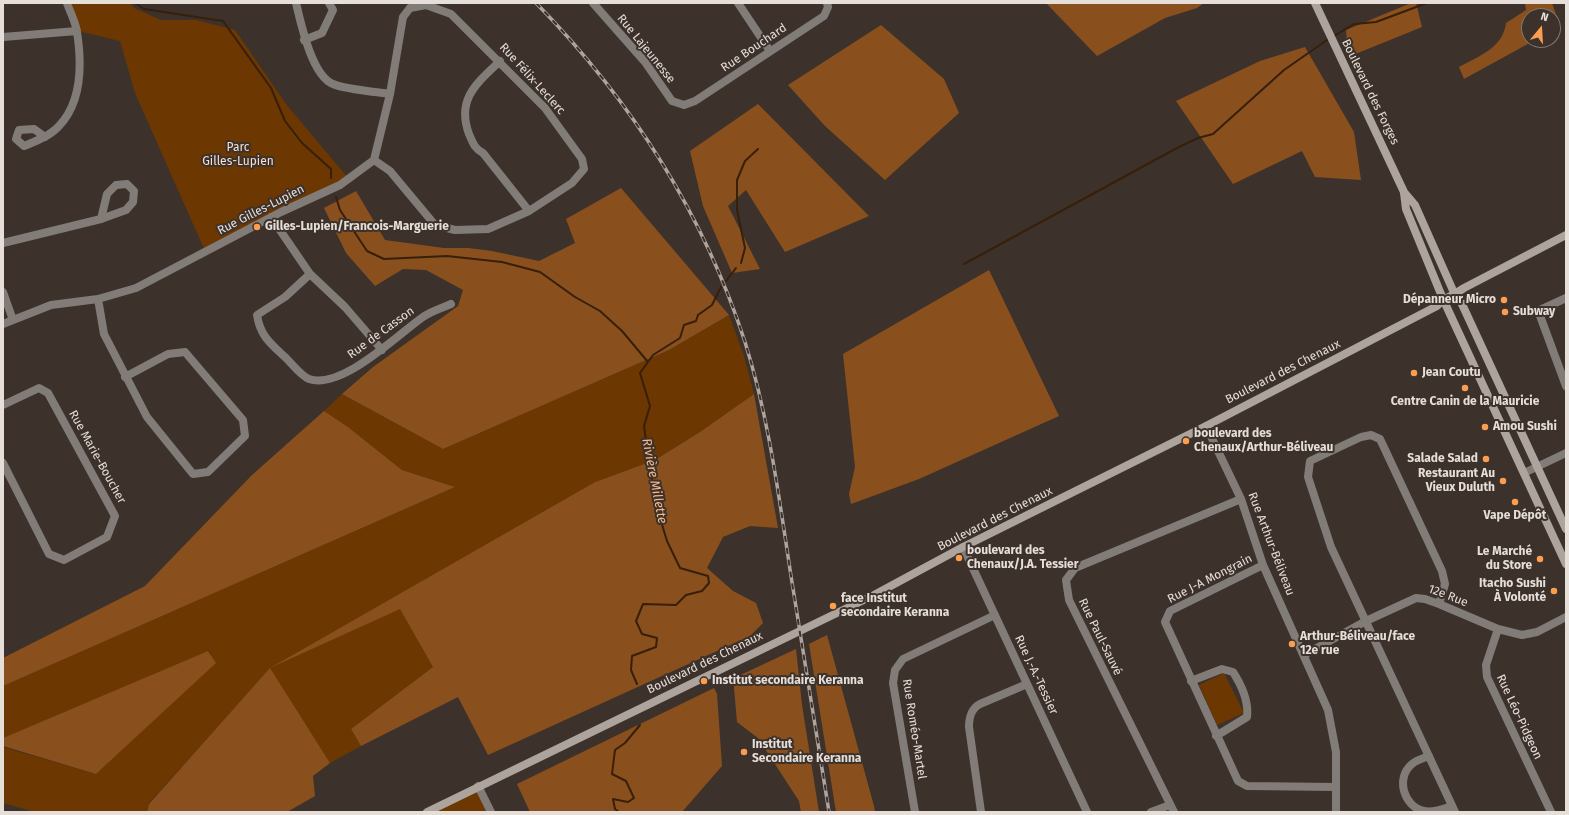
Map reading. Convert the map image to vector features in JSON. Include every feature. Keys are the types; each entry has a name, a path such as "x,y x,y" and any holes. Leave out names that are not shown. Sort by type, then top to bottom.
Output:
{"main road":[{"name":"Boulevard des Forges","path":"1315,3 1404,192 1415,205 1455,295 1461,302 1566,529"},
{"name":"Boulevard des Forges","path":"1404,192 1406,209 1443,299 1566,564"},
{"name":"Boulevard des Chenaux","path":"427,812 826,619 963,547 1206,426 1437,306 1443,299 1455,295 1464,288 1566,235"}],"street":[{"path":"44,137 59,127 74,105 80,74 77,31 67,3"},
{"path":"296,3 304,40 323,78 333,85 390,94"},
{"path":"304,40 322,33 333,10 330,3"},
{"name":"Rue Lajeunesse","path":"593,3 644,62 672,101 684,105"},
{"path":"738,3 770,51"},
{"name":"Rue Bouchard","path":"684,105 695,101 824,16 828,7 827,3"},
{"path":"374,160 390,94 403,17 409,5"},
{"name":"Rue Félix-Leclerc","path":"374,160 390,171 435,225 455,230 488,229 529,211 572,183 584,169 582,160 545,108 500,61 451,14 426,5 409,5"},
{"path":"3,37 77,31"},
{"path":"500,61 475,84 467,99 465,124 474,148 483,153 529,211"},
{"name":"Rue Gilles-Lupien","path":"3,324 51,305 98,299 136,288 271,217 340,185 374,160"},
{"path":"3,243 101,219 126,210 133,202 134,191 127,184 116,185 107,194 101,219"},
{"path":"271,217 310,274 345,307 382,350"},
{"name":"Rue de Casson","path":"310,274 285,297 257,315 259,328 269,342 308,379 326,380 343,375 382,350 424,316 450,304"},
{"path":"3,292 12,320"},
{"path":"1566,298 1539,312 1566,386"},
{"path":"98,299 104,334 125,377 146,417 193,474 208,472 245,436 243,420 186,352 168,354 125,377"},
{"name":"Rue Marie-Boucher","path":"3,405 39,388 48,393 115,516 108,537 64,560 49,554 3,463"},
{"name":"Rue Arthur-Béliveau","path":"1206,426 1241,499 1263,565 1330,716 1336,752 1336,812"},
{"path":"1429,756 1412,764 1405,774 1402,788 1407,800 1423,811 1436,812 1453,809 1429,756 1331,547 1308,473 1310,461 1361,437 1371,435 1380,438 1442,571 1445,584 1439,604"},
{"path":"1524,472 1566,453"},
{"name":"Rue Paul-Sauvé","path":"1172,808 1069,600 1066,580 1075,568 1241,499"},
{"name":"Rue J.-A.-Tessier","path":"963,547 1087,812"},
{"name":"Rue J-A Mongrain","path":"1263,565 1170,611 1165,622 1216,736 1238,781 1247,786 1336,787"},
{"name":"12e Rue","path":"1304,655 1366,621 1416,598 1425,599 1439,604 1498,629 1527,636 1566,617"},
{"name":"Rue Roméo-Martel","path":"915,812 893,683 895,670 903,659 995,615"},
{"name":"Rue Léo-Pidgeon","path":"1498,629 1486,665 1487,677 1551,812"},
{"path":"1191,681 1222,669 1233,672 1236,677 1248,705 1247,717 1216,736"},
{"path":"981,812 969,727 970,716 975,707 980,704 1027,684"},
{"path":"478,786 491,812"},
{"path":"1151,812 1172,808"}],"green space":[{"name":"Parc Gilles-Lupien","path":"68,3 130,3 134,8 161,20 196,20 235,30 286,104 348,178 205,251 135,93 120,41 78,31"},
{"path":"729,315 744,356 754,394 700,432 655,460 595,482 276,665 400,608 433,667 351,729 361,746 330,763 270,669 149,803 147,812 35,812 3,803 3,747 96,774 215,663 209,651 3,738 3,686 455,487 402,470 348,427 324,411 342,394 443,449 669,350"},
{"path":"1224,673 1244,713 1217,725 1199,685"},
{"path":"478,786 491,812 427,812"}],"shaded area":[{"path":"1046,3 1204,3 1197,8 1165,18 1097,56"},
{"path":"1411,3 1416,3 1422,27 1348,57 1346,30"},
{"path":"1525,3 1552,3 1554,8 1526,8"},
{"path":"1521,13 1521,48 1464,79 1459,67 1482,55 1495,45 1504,32 1506,23"},
{"path":"881,25 944,79 959,113 885,180 825,126 788,85"},
{"path":"1305,47 1354,132 1361,180 1315,177 1302,151 1233,184 1176,101 1260,61"},
{"path":"758,104 869,216 785,252 746,190 728,206 760,269 732,273 703,206 690,151"},
{"path":"621,188 729,315 669,350 443,449 342,394 373,367 458,306 463,290 426,270 403,269 375,286 346,253 324,208 356,191 385,240 444,248 468,248 492,251 539,261 575,243 566,219"},
{"path":"989,270 1059,416 919,479 851,504 849,494 855,467 843,354"},
{"path":"754,394 778,528 750,526 723,537 707,568 733,591 756,603 763,623 750,636 488,755 458,697 361,746 351,729 433,667 400,609 270,668 595,482 655,460 700,432"},
{"path":"324,411 348,427 402,470 455,487 3,686 3,658 145,586 252,475"},
{"path":"827,635 875,812 836,812 809,644"},
{"path":"796,649 802,705 819,812 801,812 799,801 758,738 737,722 734,678"},
{"path":"208,651 216,663 96,774 3,746 3,738"},
{"path":"270,668 330,763 313,776 315,796 287,812 147,812 149,804"},
{"path":"714,688 717,694 722,766 682,812 530,812 517,784"}],"waterway":[{"name":"Rivière Millette","path":"135,3 144,9 223,21 271,88 285,121 302,143 331,169 331,178"},
{"path":"1334,36 1354,24 1376,22 1427,3"},
{"path":"964,264 1177,148 1198,138 1213,134 1284,70 1330,38"},
{"path":"741,263 745,248 737,210 737,180 745,161 758,149"},
{"name":"Rivière Millette","path":"336,197 340,210 367,251 384,259 447,256 502,262 540,272 575,297 600,311 622,331 648,362 640,373 650,406 644,426 651,477 661,509 660,518 667,541 680,568 708,576 709,583 702,591 686,595 676,605 643,604 636,621 642,634 657,638 656,647 632,656 631,670 637,684"},
{"path":"726,281 736,268"},
{"path":"648,362 653,355 680,338 684,325 696,321 698,315 712,305 721,287"},
{"name":"Rivière Millette","path":"619,812 615,809 613,799 628,802 634,798 626,781 612,774 615,750 625,743 640,725"}],"railway":[{"path":"536,3 571,40 633,119 660,160 685,204 708,248 728,294 745,342 761,400 767,429 778,488 829,812"}],"place":[{"name":"Gilles-Lupien/Francois-Marguerie","path":"257,227"},
{"name":"Dépanneur Micro","path":"1504,300"},
{"name":"Subway","path":"1505,312"},
{"name":"Jean Coutu","path":"1414,373"},
{"name":"Centre Canin de la Mauricie","path":"1465,388"},
{"name":"Amou Sushi","path":"1485,427"},
{"name":"boulevard des Chenaux/Arthur-Béliveau","path":"1186,441"},
{"name":"Salade Salad","path":"1486,459"},
{"name":"Restaurant Au Vieux Duluth","path":"1503,481"},
{"name":"Vape Dépôt","path":"1515,502"},
{"name":"boulevard des Chenaux/J.A. Tessier","path":"959,558"},
{"name":"Le Marché du Store","path":"1540,559"},
{"name":"Itacho Sushi À Volonté","path":"1554,591"},
{"name":"face Institut secondaire Keranna","path":"833,606"},
{"name":"Arthur-Béliveau/face 12e rue","path":"1292,644"},
{"name":"Institut secondaire Keranna","path":"704,681"},
{"name":"Institut Secondaire Keranna","path":"744,752"}]}
